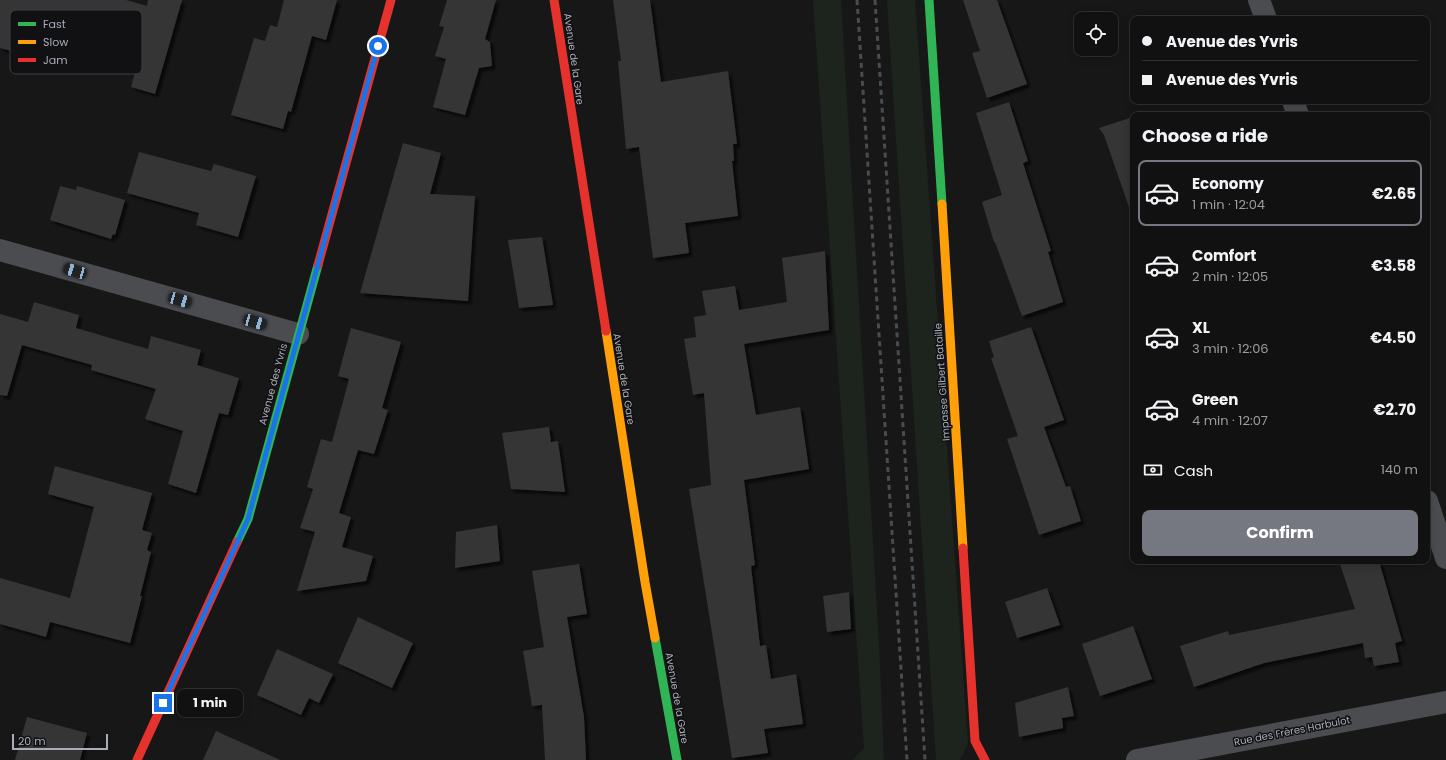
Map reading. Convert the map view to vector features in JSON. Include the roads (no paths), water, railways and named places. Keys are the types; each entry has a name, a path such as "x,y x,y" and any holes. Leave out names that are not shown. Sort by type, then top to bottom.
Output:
{"street":[{"name":"Avenue des Yvris","path":"137,760 248,519 391,0"},
{"name":"Avenue de la Gare","path":"554,0 645,582 677,760"},
{"name":"Impasse Gilbert Bataille","path":"929,0 976,740 985,760"},
{"path":"1259,0 1265,16"},
{"path":"0,250 298,334"},
{"path":"1430,510 1446,558"},
{"name":"Rue des Frères Harbulot","path":"1137,760 1446,702"}],"railway":[{"path":"857,0 907,760"},
{"path":"875,0 925,760"}]}
